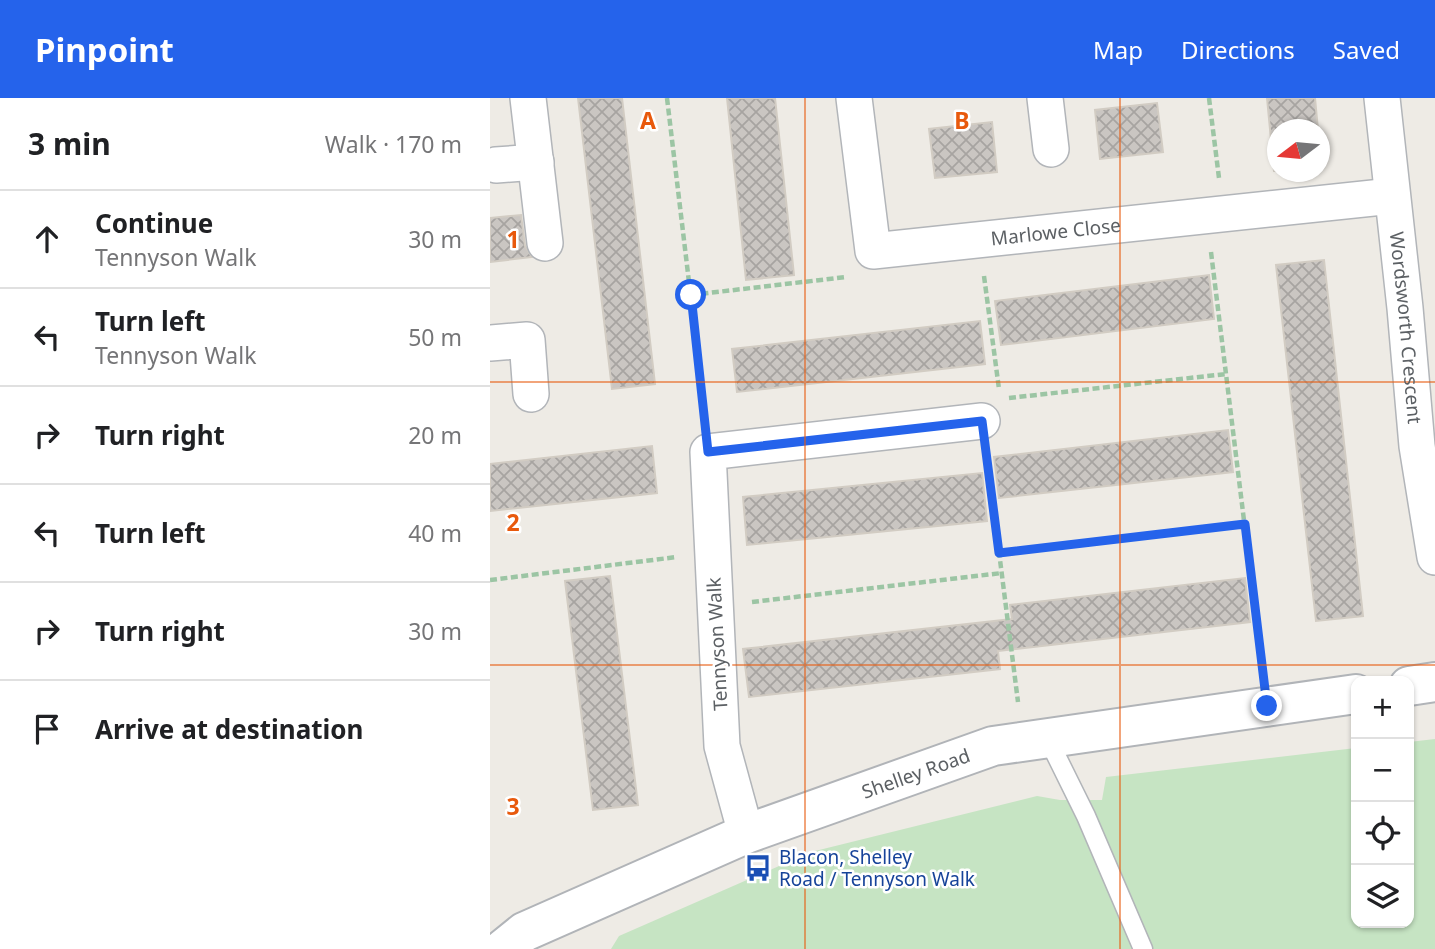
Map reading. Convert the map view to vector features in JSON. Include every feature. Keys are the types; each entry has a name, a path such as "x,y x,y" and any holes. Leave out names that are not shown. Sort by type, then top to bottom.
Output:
{"street":[{"path":"528,98 545,243"},
{"path":"854,98 873,251"},
{"path":"1045,98 1051,149"},
{"name":"Wordsworth Crescent","path":"1382,98 1417,446 1435,557"},
{"path":"496,165 536,162"},
{"name":"Marlowe Close","path":"873,251 1392,196"},
{"path":"490,344 527,340 531,394"},
{"path":"708,452 982,421"},
{"name":"Tennyson Walk","path":"708,452 722,746 746,834"},
{"path":"1414,685 1435,682"},
{"name":"Shelley Road","path":"519,944 746,834 993,746 1351,695"}],"lane":[{"path":"1035,739 1086,816 1143,949"}],"path":[{"path":"667,98 708,452"},
{"path":"1209,98 1226,374 1267,706"},
{"path":"979,241 1000,399 1226,374"},
{"path":"691,295 876,274 873,251"},
{"path":"982,421 1002,573 1035,739"},
{"path":"999,553 1245,524"},
{"path":"490,580 713,553"},
{"path":"715,607 1002,573"}],"green space":[{"path":"1435,739 1435,949 611,949 619,936 811,852 1037,796 1060,800 1102,800 1106,777 1351,749 1351,928 1414,928 1414,741"}],"building":[{"path":"578,98 622,98 655,384 612,389"},
{"path":"727,98 775,98 794,275 746,280"},
{"path":"1267,98 1315,98 1317,119 1269,119"},
{"path":"1157,103 1163,152 1100,159 1095,110"},
{"path":"992,122 997,172 935,178 929,129"},
{"path":"521,215 525,246 532,257 490,262 490,218"},
{"path":"1324,260 1363,616 1316,621 1276,265"},
{"path":"1209,275 1214,319 1001,345 995,301"},
{"path":"980,321 985,364 737,392 732,349"},
{"path":"1228,430 1233,472 999,498 994,457"},
{"path":"652,446 657,493 490,511 490,464"},
{"path":"982,473 987,521 747,545 743,497"},
{"path":"610,576 638,805 593,810 565,581"},
{"path":"1245,578 1250,622 998,651 1000,669 749,697 743,649 1012,619 1010,605"}],"place":[{"name":"Blacon, Shelley Road / Tennyson Walk","path":"758,868"}],"route":[{"path":"691,295 708,452 982,421 999,553 1245,524 1267,706"}]}
